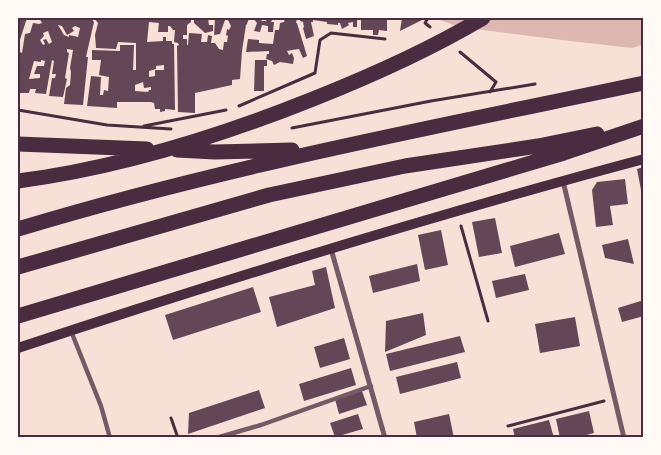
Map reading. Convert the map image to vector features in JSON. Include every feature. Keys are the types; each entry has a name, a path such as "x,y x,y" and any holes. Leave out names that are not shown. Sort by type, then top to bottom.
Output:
{"highway":[{"path":"18,181 64,175 147,155 264,119 362,80 448,39 484,18"},
{"path":"18,229 222,173 644,83"},
{"path":"18,316 564,154 644,125"},
{"path":"18,267 269,195 405,166 538,146 644,125"},
{"path":"18,144 215,152 323,150"}],"main road":[{"path":"18,348 192,290 563,180 644,159"}],"street":[{"path":"563,180 624,438"},
{"path":"331,249 385,438"},
{"path":"71,330 101,406 110,438"},
{"path":"216,438 261,425 371,386"}],"path":[{"path":"428,18 425,24 432,29"},
{"path":"238,106 315,73 320,40 331,33 385,39"},
{"path":"454,47 496,82 490,92 535,84"},
{"path":"18,110 107,125 138,127 229,110"},
{"path":"458,212 488,321"},
{"path":"508,426 614,398"},
{"path":"171,418 178,438"}],"shaded area":[{"path":"435,18 643,18 643,45 632,48 459,27"}],"building":[{"path":"18,18 27,18 18,46 19,30"},
{"path":"39,18 91,18 94,22 86,57 88,57 83,105 64,104 66,88 70,85 73,50 67,49 69,53 65,78 67,79 63,97 49,96 52,78 55,78 56,74 52,74 54,61 52,60 46,94 35,93 36,89 30,89 29,93 18,93 18,57 20,52 22,53 25,34 30,33 33,23 42,23","holes":["58,25 62,26 67,35 74,31 72,28 75,26 80,28 78,37 64,35","48,31 52,42 49,44 46,39 43,40 45,44 43,45 40,40 44,36 43,33","41,60 45,61 44,66 37,66 34,74 40,74 40,78 29,79 34,61 41,62"]},
{"path":"94,18 136,18 142,20 142,18 191,18 191,22 187,25 187,35 183,35 183,39 187,39 187,45 189,33 202,34 201,42 207,42 208,35 212,36 211,43 215,43 219,49 223,50 224,42 227,42 227,29 229,30 231,26 228,20 233,18 249,18 242,51 240,79 232,80 232,85 195,93 195,113 178,112 177,46 179,45 174,42 175,30 168,26 168,32 158,32 159,23 149,22 147,42 163,41 163,37 166,37 166,41 172,41 172,44 174,44 175,110 165,109 165,111 160,112 160,109 155,109 154,103 151,102 117,102 117,108 87,106 91,76 101,77 100,95 103,95 104,90 108,91 109,77 99,75 101,60 92,60 92,50 120,51 120,45 134,45 133,70 136,70 136,43 118,42 116,49 96,48 95,35 98,23","holes":["164,65 164,70 155,70 155,76 149,77 149,71 156,69 156,66","143,82 144,88 151,87 151,90 148,92 135,91 135,85"]},
{"path":"194,18 208,18 209,25 213,25 213,31 205,33 194,23"},
{"path":"253,18 260,18 261,21 266,21 267,19 265,20 264,18 273,18 271,22 274,22 273,32 268,32 268,26 262,25 260,32 254,31 257,23"},
{"path":"285,18 297,18 296,23 307,56 303,58 299,49 287,51 289,55 292,53 294,58 293,64 280,62 274,65 272,61 266,59 269,51 246,52 248,39 259,40 259,43 273,44 275,30 279,30 280,23 284,22"},
{"path":"300,18 357,18 357,27 353,27 353,22 348,23 349,25 342,29 340,23 338,25 327,24 327,22 313,20 311,22 314,36 306,39 303,22 300,21"},
{"path":"361,18 387,18 387,31 379,30 378,35 373,35 373,30 361,30"},
{"path":"402,18 419,18 422,20 400,31"},
{"path":"215,19 225,20 220,34 214,35"},
{"path":"255,60 267,60 267,66 264,66 264,91 254,91"},
{"path":"644,167 644,189 641,190 637,169"},
{"path":"625,179 628,204 610,206 613,225 596,227 592,190 597,182"},
{"path":"495,218 502,253 479,257 472,222"},
{"path":"441,230 448,265 425,270 418,235"},
{"path":"559,233 565,254 515,267 510,246"},
{"path":"628,239 634,264 605,258 602,245"},
{"path":"417,264 420,281 373,293 369,276"},
{"path":"326,267 335,308 277,327 269,297 315,285 312,271"},
{"path":"525,274 529,290 496,298 492,281"},
{"path":"253,287 261,312 173,340 165,315"},
{"path":"644,300 644,316 622,322 618,308"},
{"path":"423,313 426,335 385,352 386,321"},
{"path":"575,317 580,346 540,353 535,324"},
{"path":"460,336 465,352 390,371 386,354"},
{"path":"344,338 350,359 320,368 314,347"},
{"path":"457,362 461,378 400,394 396,377"},
{"path":"351,368 356,385 304,401 299,384"},
{"path":"259,390 265,408 188,434 189,413"},
{"path":"362,391 367,405 339,414 335,399"},
{"path":"589,411 594,433 575,438 560,438 556,419"},
{"path":"358,414 363,429 335,437 330,423"},
{"path":"449,414 454,438 417,438 414,422"},
{"path":"549,420 554,438 515,438 513,429"}]}
